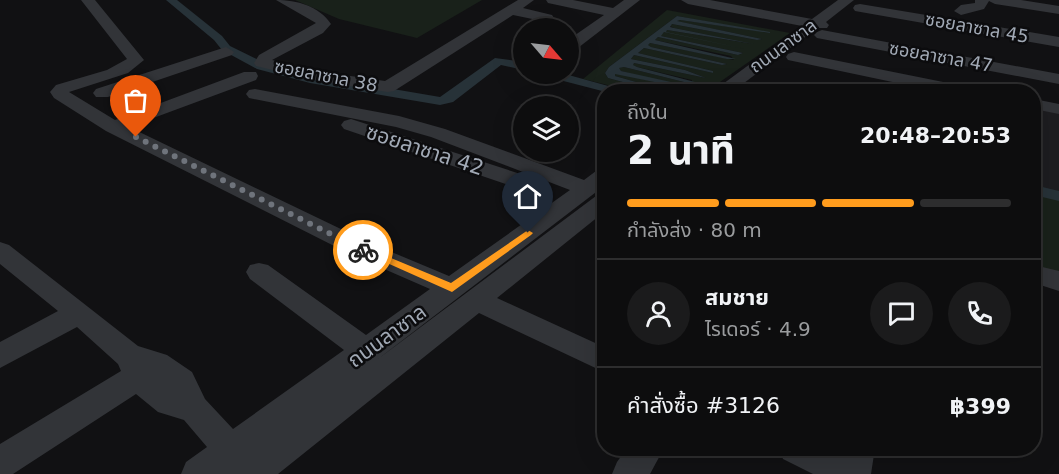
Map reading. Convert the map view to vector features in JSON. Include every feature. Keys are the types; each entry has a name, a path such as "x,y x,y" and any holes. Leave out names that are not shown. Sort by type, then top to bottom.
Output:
{"street":[{"path":"88,0 136,60 132,65 69,86 59,92 113,127 361,249 597,357"},
{"name":"ซอยลาซาล 38","path":"283,0 320,17 324,24 318,30 265,58 262,63 323,77 388,87 527,0"},
{"path":"553,0 617,13"},
{"path":"579,40 633,0"},
{"path":"961,11 981,5 982,0"},
{"path":"995,0 1059,10"},
{"path":"691,4 824,28"},
{"name":"ถนนลาซาล","path":"733,84 824,28 854,5"},
{"name":"ถนนลาซาล","path":"758,84 794,57 824,28 854,5"},
{"name":"ซอยลาซาล 45","path":"854,5 1059,42"},
{"path":"511,10 547,18"},
{"name":"ซอยลาซาล 47","path":"824,28 1059,79"},
{"path":"74,102 226,52"},
{"path":"794,57 928,84"},
{"path":"113,127 252,85 313,106 399,122 438,133 592,191"},
{"path":"1041,105 1059,109"},
{"name":"ซอยลาซาล 42","path":"313,106 372,134 464,162 592,191"},
{"path":"464,162 478,148"},
{"name":"ถนนลาซาล","path":"198,474 244,466 465,295 592,191"},
{"path":"5,261 79,313 169,402 194,409 244,466"},
{"path":"259,272 367,351"},
{"path":"1041,276 1059,281"},
{"name":"ถนนลาซาล","path":"244,466 367,351 465,295"},
{"path":"0,356 79,313"},
{"path":"0,463 134,366"},
{"path":"629,474 642,456"},
{"path":"803,460 852,474 856,456"}],"shaded area":[{"path":"295,0 482,0 417,38 339,19"},
{"path":"667,10 790,33 717,84 692,84 692,80 632,65 634,63 706,78 685,70 631,59 634,55 713,73 713,71 638,53 644,48 722,65 727,64 647,45 650,43 734,60 731,56 655,40 658,37 738,55 743,53 661,36 667,30 753,44 674,28 670,26 672,24 757,40 762,39 676,21 770,33 677,16 609,67 605,73 608,78 630,84 603,84 583,79"},
{"path":"677,16 770,32 680,20 677,21 762,39 757,40 672,24 670,27 754,44 667,30 666,32 745,49 664,32 661,36 743,53 738,55 658,37 655,40 736,59 650,43 648,45 651,47 727,64 722,65 644,48 638,53 713,71 713,73 634,55 631,59 685,70 706,78 634,63 633,65 695,82 692,84 624,67 619,68 621,71 680,84 664,84 615,74 615,76 643,84 630,84 608,78 605,73 609,67"},
{"path":"624,67 692,84 668,84 621,71 618,68"},
{"path":"615,73 665,84 643,84 615,76"},
{"path":"1041,102 1059,106 1059,194 1041,190"},
{"path":"1041,195 1059,199 1059,275 1041,270"}],"waterway":[{"path":"171,0 218,38 226,48 261,66 310,79 440,101 448,99 499,61 513,64"},
{"path":"579,81 597,85"},
{"path":"1041,192 1059,196"}],"way so far":[{"path":"136,137 363,250"}],"route":[{"path":"363,250 452,288 528,233"}]}
